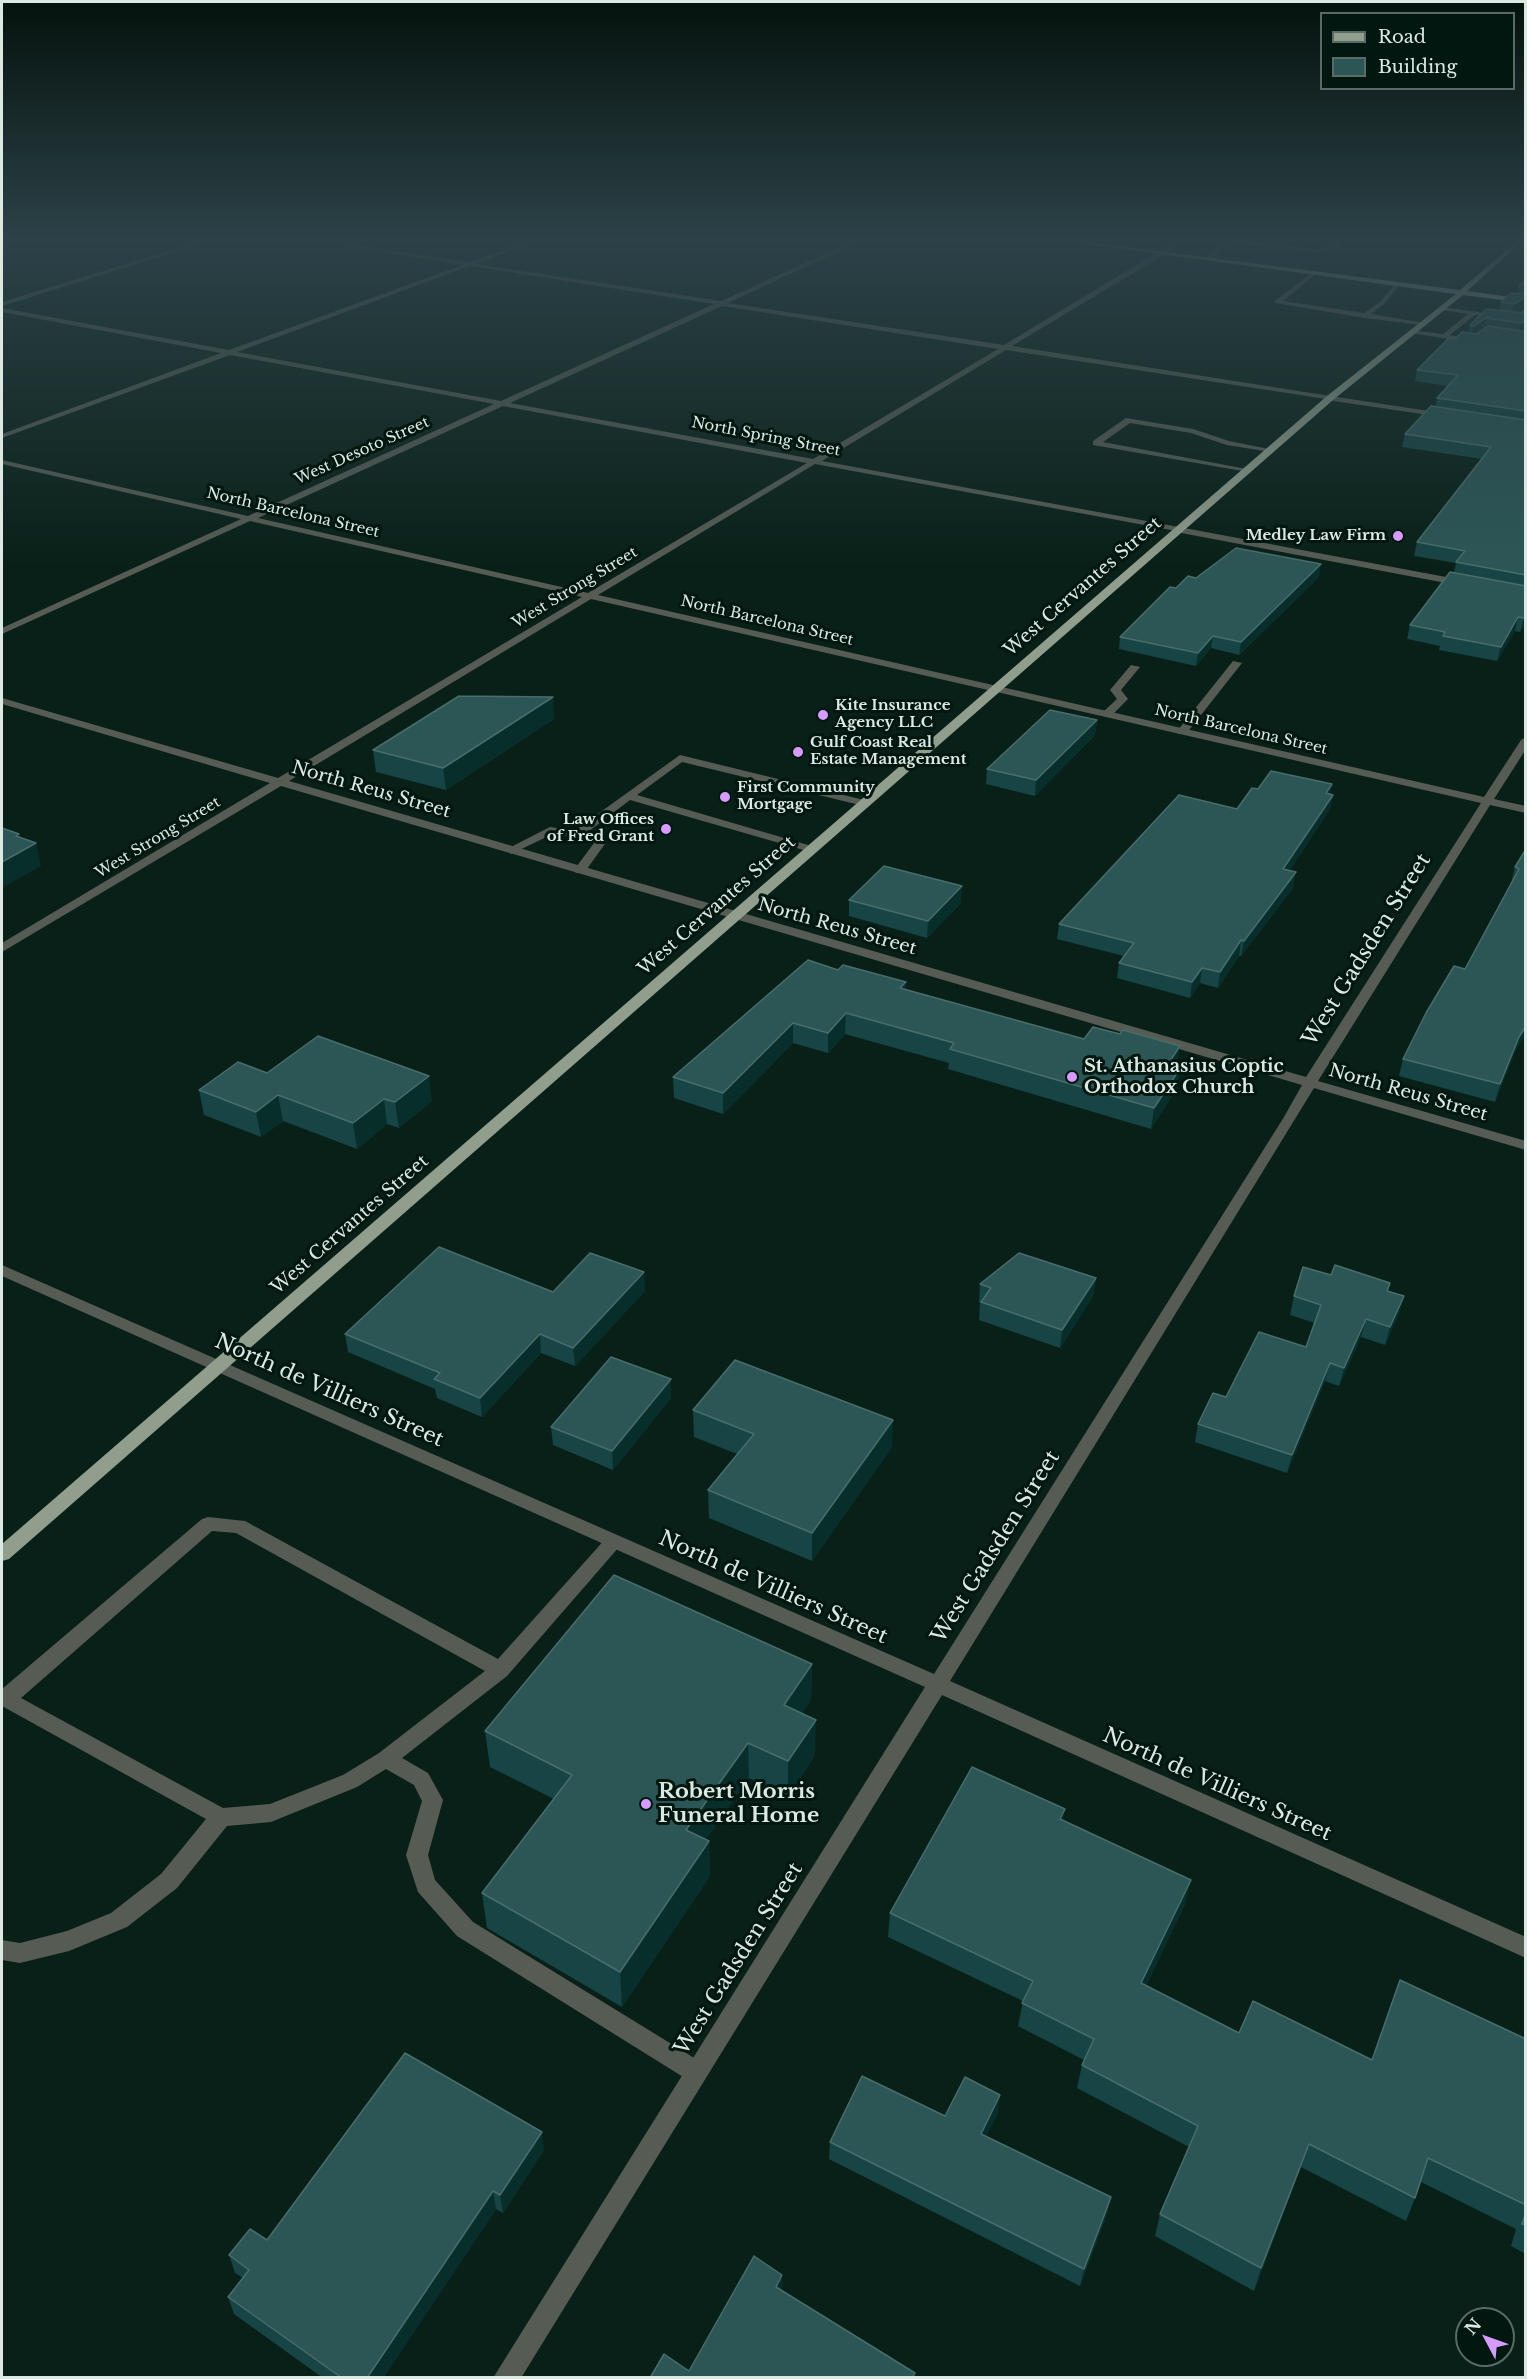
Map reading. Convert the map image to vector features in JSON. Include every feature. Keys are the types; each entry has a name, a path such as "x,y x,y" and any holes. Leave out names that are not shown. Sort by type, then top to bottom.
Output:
{"main road":[{"name":"West Cervantes Street","path":"2,1554 1270,450 1391,349"}],"street":[{"name":"North Spring Street","path":"214,349 1468,584"},
{"path":"2,436 238,349"},
{"name":"West Desoto Street","path":"4,628 621,349"},
{"name":"West Strong Street","path":"2,948 1003,349"},
{"path":"1019,349 1457,417"},
{"path":"1248,470 1096,443 1129,420 1193,431 1227,443 1270,450"},
{"name":"North Barcelona Street","path":"2,462 1526,810"},
{"path":"1182,732 1237,663"},
{"path":"1107,714 1123,699 1115,690 1135,667"},
{"name":"North Reus Street","path":"2,701 1526,1146"},
{"name":"West Gadsden Street","path":"506,2378 1285,1128 1309,1084 1526,740"},
{"path":"576,835 680,758 864,803"},
{"path":"628,796 811,849"},
{"path":"511,850 554,829 601,841 580,870"},
{"name":"North de Villiers Street","path":"2,1270 1526,1948"},
{"path":"500,1670 239,1526 208,1524 4,1698 221,1817 271,1813 350,1781 386,1759 500,1670 614,1542"},
{"path":"386,1759 421,1779 433,1800 417,1855 426,1885 465,1929 696,2072"},
{"path":"2,1950 20,1953 50,1946 69,1941 119,1920 169,1881 221,1817"}],"building":[{"path":"1438,349 1526,349 1526,411 1437,398 1458,375 1417,370"},
{"path":"1431,406 1526,420 1526,575 1456,562 1465,551 1417,542 1491,447 1405,434"},
{"path":"1236,548 1321,564 1241,642 1213,636 1198,653 1120,637 1170,587 1176,588 1188,576 1196,578"},
{"path":"1450,572 1526,586 1526,615 1524,618 1518,617 1501,647 1443,636 1445,632 1410,625"},
{"path":"459,696 553,697 443,768 373,750"},
{"path":"1050,710 1097,720 1036,780 987,769"},
{"path":"1271,771 1332,784 1326,793 1333,795 1283,869 1296,872 1244,941 1241,940 1220,972 1202,968 1192,982 1119,963 1134,943 1059,924 1179,795 1237,809 1252,788 1258,789"},
{"path":"2,828 19,834 16,836 36,843 2,862"},
{"path":"1526,849 1526,1026 1519,1037 1500,1084 1403,1059 1426,1013 1454,966 1465,969 1519,869 1515,867"},
{"path":"884,866 962,886 928,921 849,900"},
{"path":"808,960 838,970 843,965 906,982 900,988 1084,1039 1093,1027 1120,1034 1123,1030 1180,1046 1168,1064 1181,1067 1154,1108 950,1049 954,1043 846,1013 828,1033 793,1023 723,1093 673,1077"},
{"path":"318,1036 429,1076 395,1102 384,1099 353,1123 278,1095 256,1112 199,1090 238,1062 267,1073"},
{"path":"439,1247 553,1292 590,1253 644,1272 573,1348 540,1334 480,1398 434,1379 440,1373 345,1334"},
{"path":"1019,1253 1096,1278 1062,1330 981,1302 991,1288 980,1284"},
{"path":"1335,1265 1390,1283 1387,1291 1404,1296 1390,1327 1366,1319 1344,1368 1330,1363 1292,1455 1198,1424 1213,1393 1226,1397 1259,1332 1306,1347 1321,1305 1294,1296 1303,1267 1331,1275"},
{"path":"611,1357 671,1379 612,1451 551,1427"},
{"path":"735,1360 893,1420 812,1533 708,1490 754,1434 693,1410"},
{"name":"Robert Morris Funeral Home","path":"614,1575 812,1664 784,1705 816,1720 788,1761 748,1743 686,1830 709,1841 620,1972 482,1893 572,1775 485,1731"},
{"path":"972,1767 1065,1809 1060,1819 1191,1880 1141,1983 1239,2033 1253,2001 1372,2060 1400,1980 1526,2039 1526,2205 1428,2158 1415,2198 1309,2144 1261,2268 1160,2214 1198,2126 1082,2065 1094,2039 1022,2003 1033,1981 890,1913"},
{"path":"405,2053 542,2132 500,2195 493,2191 367,2378 342,2378 228,2297 249,2270 229,2255 250,2229 267,2240"},
{"path":"862,2076 945,2116 965,2077 1000,2095 981,2134 1111,2197 1084,2269 830,2142"},
{"path":"1526,2212 1526,2225 1522,2224"},
{"path":"754,2256 782,2275 776,2287 915,2373 912,2378 650,2378 664,2354 689,2371"}],"place":[{"name":"Medley Law Firm","path":"1398,536"},
{"name":"Kite Insurance Agency LLC","path":"823,715"},
{"name":"Gulf Coast Real Estate Management","path":"798,752"},
{"name":"First Community Mortgage","path":"725,797"},
{"name":"Law Offices of Fred Grant","path":"666,829"},
{"name":"St. Athanasius Coptic Orthodox Church","path":"1072,1077"},
{"name":"Robert Morris Funeral Home","path":"646,1804"}]}
